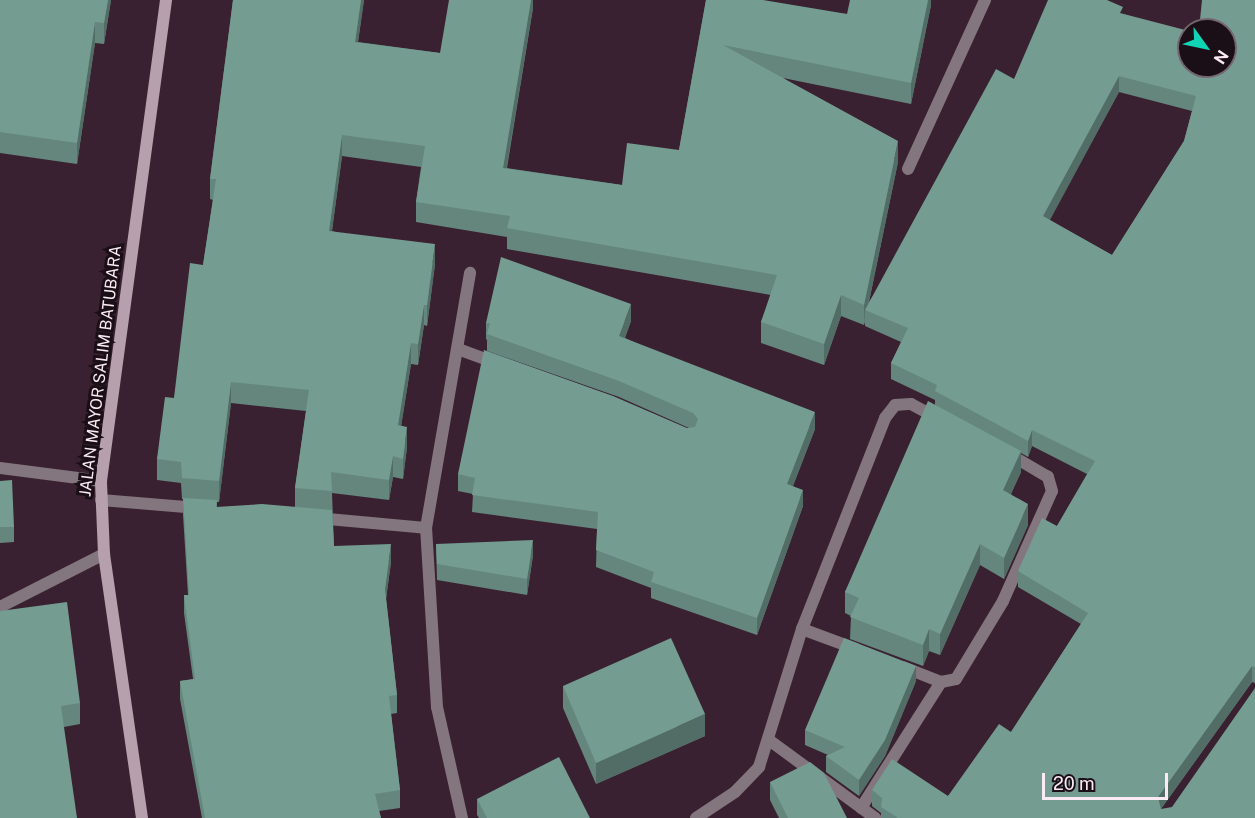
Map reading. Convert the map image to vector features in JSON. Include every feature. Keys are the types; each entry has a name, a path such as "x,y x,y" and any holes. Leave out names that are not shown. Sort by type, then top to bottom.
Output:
{"street":[{"name":"JALAN MAYOR SALIM BATUBARA","path":"142,818 104,554 101,481 166,0"},
{"path":"908,169 985,0"},
{"path":"462,818 437,707 426,528 470,273"},
{"path":"458,349 514,369"},
{"path":"696,818 735,792 759,767 802,629 885,418 895,405 911,404 953,426"},
{"path":"888,662 941,682 956,679 966,668 1003,601 1052,491 1048,477 995,447"},
{"path":"0,468 101,481"},
{"path":"101,500 217,510"},
{"path":"298,517 426,528"},
{"path":"0,607 104,554"},
{"path":"802,629 866,653"},
{"path":"861,808 941,682"},
{"path":"769,740 875,818"}],"building":[{"path":"0,0 108,0 104,23 95,22 77,143 0,132"},
{"path":"233,0 361,0 355,42 440,53 449,0 531,0 503,168 622,185 627,143 679,150 706,0 763,0 847,14 850,0 928,0 911,83 723,45 898,141 864,305 841,295 824,344 761,322 777,275 507,228 510,216 416,202 425,146 342,135 329,231 435,244 427,305 424,305 418,344 411,343 398,425 407,427 403,459 393,456 389,480 331,472 332,491 295,488 309,390 231,382 219,481 182,478 181,462 157,459 165,397 174,398 190,263 203,265 216,179 210,179"},
{"path":"1048,0 1107,0 1123,7 1120,13 1177,28 1177,78 1237,78 1237,18 1200,18 1202,0 1255,0 1255,667 1252,666 1158,797 1161,809 1172,807 1255,688 1255,818 898,818 881,807 882,798 872,790 892,759 948,796 999,724 1011,732 1088,613 1018,571 1042,518 1057,526 1095,461 1032,430 1028,441 935,391 937,385 891,363 908,328 865,310 996,69 1014,79","holes":["1119,76 1196,96 1184,141 1112,255 1043,216"]},
{"path":"501,257 631,304 619,336 815,412 787,484 803,490 757,618 651,582 654,572 596,550 598,512 472,495 475,478 458,474 484,350 613,396 687,428 695,427 698,419 693,413 619,381 487,334 490,323 486,323"},
{"path":"928,401 1021,451 1003,490 1028,504 1004,558 980,544 940,634 929,629 923,645 850,617 859,598 845,592"},
{"path":"12,480 14,527 0,527 0,481"},
{"path":"183,498 217,500 216,507 262,504 332,510 334,546 391,544 385,589 397,695 389,696 400,790 375,794 381,818 205,818 180,681 195,679 184,595 189,595"},
{"path":"533,540 527,579 437,564 436,544"},
{"path":"67,602 80,703 61,706 77,818 0,818 0,611"},
{"path":"671,638 705,714 596,763 563,686"},
{"path":"844,638 916,666 885,740 859,780 826,756 845,747 805,730"},
{"path":"559,757 590,818 487,818 477,799"},
{"path":"810,762 824,773 847,818 788,818 770,782"}]}
